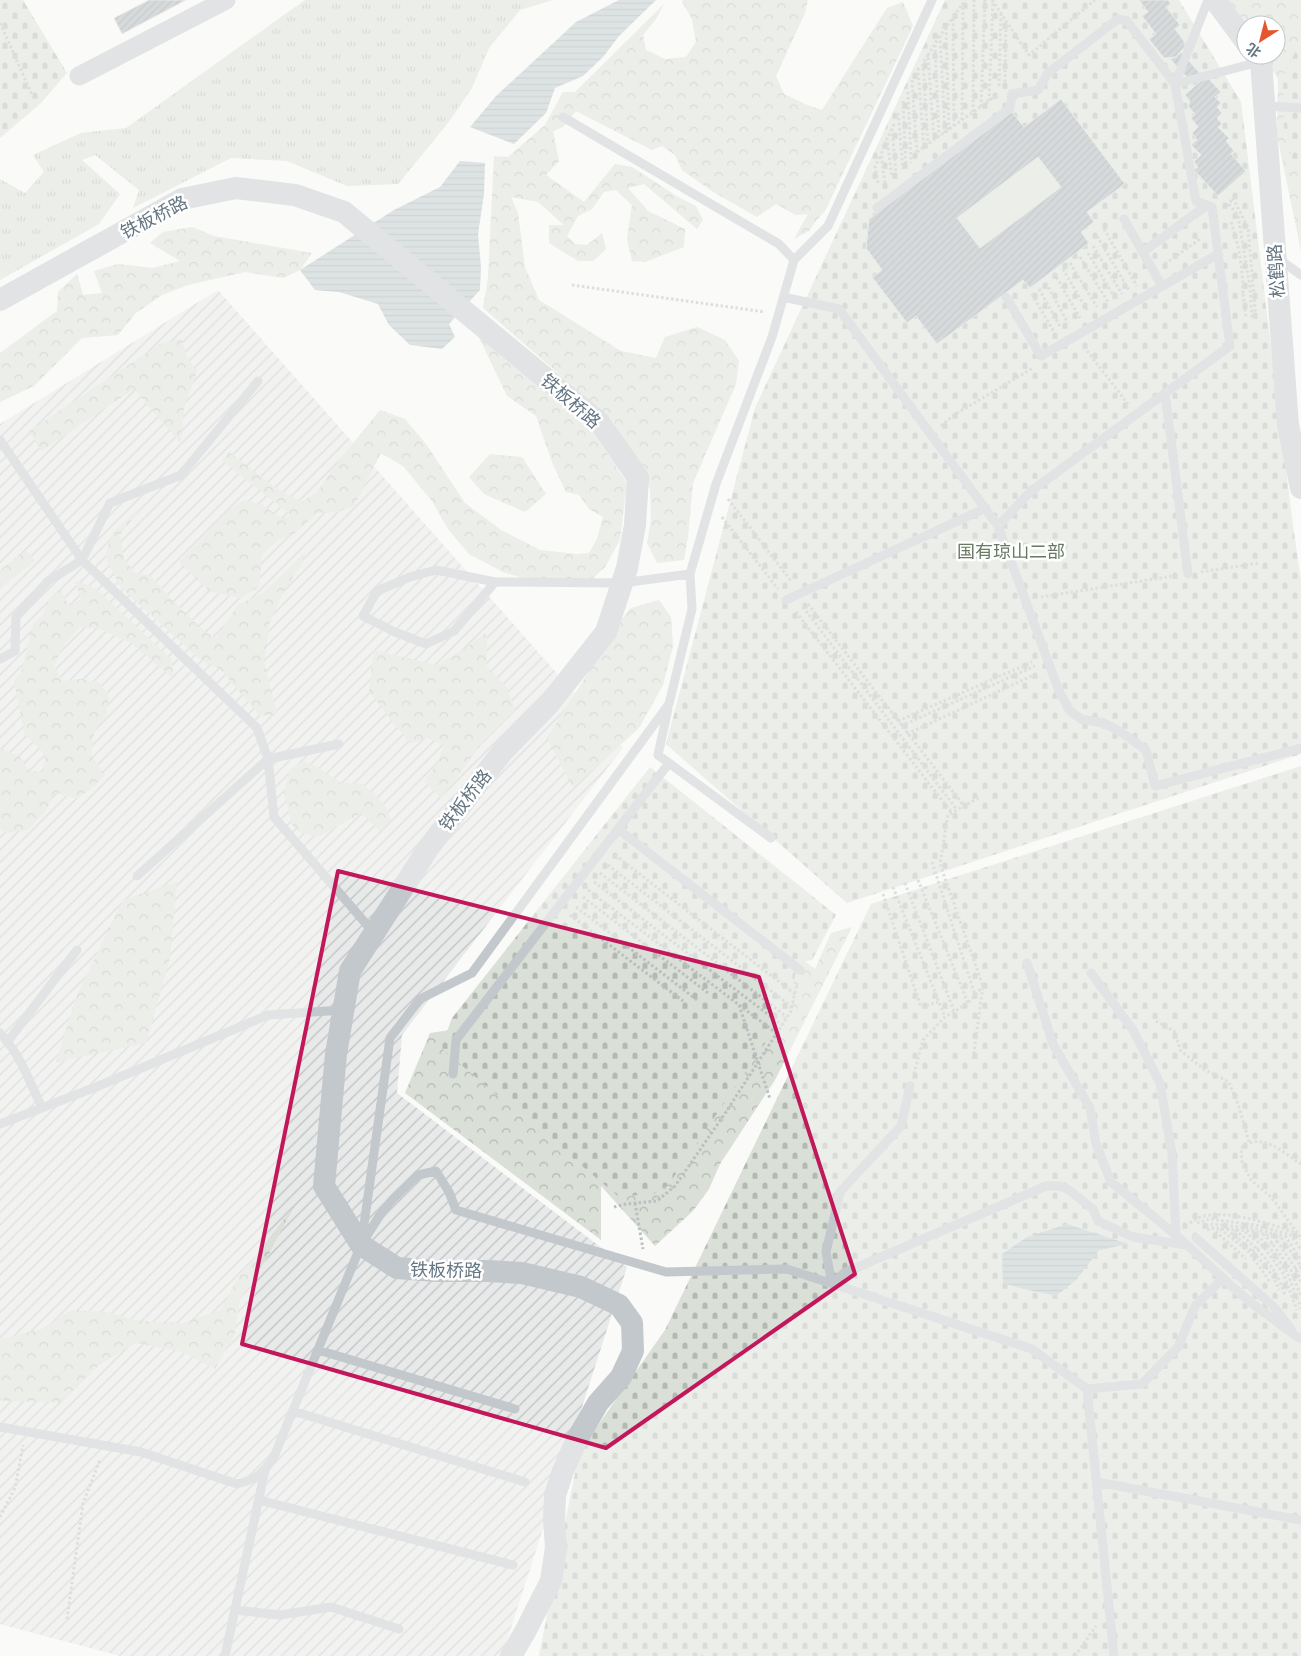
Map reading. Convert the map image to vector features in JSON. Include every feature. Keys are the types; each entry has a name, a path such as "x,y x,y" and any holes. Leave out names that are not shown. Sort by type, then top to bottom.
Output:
{"street":[{"path":"79,76 226,0"},
{"path":"1215,0 1236,28"},
{"name":"松鹤路","path":"1259,65 1264,106 1288,425 1301,488"},
{"name":"铁板桥路","path":"0,300 182,199 236,188 295,195 344,212 600,423 638,478 635,526 627,568 606,632 549,704 503,750 429,847 350,971 336,1054 324,1186 361,1245 397,1268 436,1271 488,1270 522,1273 581,1287 619,1305 632,1323 633,1351 621,1377 598,1403 576,1440 563,1471 555,1495 556,1547 550,1581 511,1656"}],"lane":[{"path":"771,838 658,755 692,609 690,574 716,484 772,337 794,260 828,226 932,0"},
{"path":"1175,84 1208,0"},
{"path":"877,208 1010,108 1012,94 1038,90 1048,73 1118,19 1127,21 1175,84 1196,201 1212,208 1230,346 1031,490 998,526"},
{"path":"1175,84 1236,65"},
{"path":"1264,106 1301,108"},
{"path":"564,117 779,244 794,260"},
{"path":"1142,252 1207,205"},
{"path":"1124,219 1162,286"},
{"path":"1006,297 1041,356 1218,254"},
{"path":"1275,256 1301,275"},
{"path":"783,298 838,309 998,526 1059,691 1070,711 1081,719 1104,723 1124,734 1146,750 1156,786 1301,748"},
{"path":"0,659 15,651 16,617 48,581 82,560 110,503 181,475 258,381"},
{"path":"1165,393 1188,574"},
{"path":"0,440 82,560 257,728 268,759 274,817 374,933"},
{"path":"794,596 986,508"},
{"path":"496,582 454,631 426,644 395,632 363,616 377,591 410,577 436,570 496,582 622,583 690,574"},
{"path":"361,1245 390,1038 420,999 472,973 670,704"},
{"path":"137,876 268,759 339,744"},
{"path":"453,1074 456,1040 669,763"},
{"path":"618,829 800,970"},
{"path":"8,1041 77,950"},
{"path":"1027,963 1054,1044 1090,1108 1096,1144 1111,1182 1182,1240 1234,1289 1299,1338"},
{"path":"1091,973 1133,1030 1160,1082 1172,1154 1182,1240"},
{"path":"0,1124 96,1088 268,1015 343,1010"},
{"path":"0,1033 8,1041 22,1065 42,1108"},
{"path":"832,1284 826,1252 840,1192 901,1126 910,1086"},
{"path":"0,1427 141,1452 237,1484 253,1480 274,1459 361,1245 380,1215 393,1199 418,1175 436,1171 456,1210 666,1272 787,1269 1032,1349 1087,1389 1142,1384 1178,1347 1195,1306 1223,1278"},
{"path":"832,1284 844,1273 1046,1186 1060,1186 1069,1190 1093,1209 1098,1221 1133,1237 1182,1240"},
{"path":"1196,1238 1274,1307 1299,1338"},
{"path":"318,1350 515,1409"},
{"path":"1087,1389 1114,1656"},
{"path":"293,1411 525,1482"},
{"path":"225,1656 265,1470"},
{"path":"1096,1482 1301,1520"},
{"path":"259,1500 512,1565"},
{"path":"235,1610 280,1615 331,1608 399,1629"}],"path":[{"path":"973,112 974,0"},
{"path":"981,106 985,0"},
{"path":"989,101 993,0"},
{"path":"993,0 1028,55 1095,0"},
{"path":"962,120 964,2"},
{"path":"878,183 875,167 888,139 907,88 964,2"},
{"path":"998,102 1001,12"},
{"path":"953,18 954,126"},
{"path":"1006,20 1005,90 1012,94"},
{"path":"0,23 33,97"},
{"path":"946,28 949,130"},
{"path":"940,36 945,133"},
{"path":"935,44 939,136"},
{"path":"928,55 934,140"},
{"path":"923,63 928,144"},
{"path":"918,70 924,147"},
{"path":"912,78 918,162"},
{"path":"907,88 911,166"},
{"path":"917,152 998,94"},
{"path":"898,112 905,171 903,99"},
{"path":"888,139 894,179 892,129"},
{"path":"881,154 885,186"},
{"path":"1233,198 1248,228 1254,319 1238,216 1229,204 1233,198"},
{"path":"1228,215 1237,240 1241,259 1246,318"},
{"path":"1104,229 1129,305"},
{"path":"1154,271 1215,229"},
{"path":"1097,236 1129,305"},
{"path":"1093,246 1129,305"},
{"path":"1088,253 1129,305"},
{"path":"1080,257 1129,305"},
{"path":"1070,263 1105,320"},
{"path":"1063,269 1096,324"},
{"path":"1054,273 1087,330"},
{"path":"1046,283 1068,340"},
{"path":"572,285 779,314"},
{"path":"1039,290 1068,340"},
{"path":"1032,294 1068,340 1136,414"},
{"path":"1236,294 1243,294"},
{"path":"931,434 954,415 1037,365"},
{"path":"716,484 794,596 952,813"},
{"path":"711,502 794,596 898,722 964,806"},
{"path":"1025,599 1259,563"},
{"path":"794,596 957,810"},
{"path":"898,722 1048,661"},
{"path":"901,726 1048,661"},
{"path":"907,734 1048,661"},
{"path":"973,1059 983,986 940,864 948,815 980,797"},
{"path":"605,846 795,994"},
{"path":"597,857 792,1007"},
{"path":"932,862 975,995"},
{"path":"590,865 787,1017"},
{"path":"918,880 968,1003"},
{"path":"578,882 708,993"},
{"path":"578,882 776,1033"},
{"path":"578,882 782,1025"},
{"path":"905,883 954,1011"},
{"path":"893,887 945,1017"},
{"path":"883,894 921,1007 938,1002"},
{"path":"565,898 697,1000"},
{"path":"559,906 683,1001"},
{"path":"614,1207 656,1201 675,1186 787,1017 792,1007 800,970"},
{"path":"910,1086 923,1040 945,1017 968,1003 983,986"},
{"path":"739,1005 770,1099"},
{"path":"1156,1021 1174,1032 1181,1051 1205,1070 1229,1082 1239,1107 1249,1142"},
{"path":"1301,1164 1265,1141 1249,1142 1241,1148 1242,1162 1251,1180 1271,1197 1301,1238"},
{"path":"635,1203 646,1266"},
{"path":"1182,1240 1194,1220 1206,1214 1258,1220 1297,1233"},
{"path":"1182,1240 1198,1222 1208,1219 1255,1224 1291,1235 1301,1250"},
{"path":"1182,1240 1210,1224 1252,1228 1284,1238 1301,1260"},
{"path":"1196,1238 1204,1231 1212,1228 1252,1231 1284,1238 1301,1267 1249,1284"},
{"path":"1235,1230 1258,1248 1278,1275 1287,1300"},
{"path":"1244,1230 1265,1246"},
{"path":"1252,1231 1287,1272 1301,1308"},
{"path":"1224,1262 1297,1233"},
{"path":"1262,1234 1272,1243 1301,1297"},
{"path":"1277,1241 1296,1269 1301,1282"},
{"path":"1287,1272 1299,1315"},
{"path":"0,1517 15,1488 26,1432"},
{"path":"67,1619 84,1503 106,1445"},
{"path":"1075,1656 1093,1628 1110,1614"}],"highlighted area":[{"path":"338,871 759,977 855,1274 606,1448 242,1344"}],"shaded area":[{"path":"619,0 656,0 619,36 603,57 583,76 555,88 546,113 514,144 470,127 496,96 576,22"},
{"path":"460,161 485,163 484,194 478,234 481,267 480,290 449,324 455,337 442,349 410,345 389,325 378,304 339,292 315,290 300,270 394,210 440,187"},
{"path":"218,290 623,748 402,1035 397,1093 627,1267 502,1656 120,1656 0,1624 0,424"},
{"path":"1067,1224 1128,1244 1099,1250 1076,1280 1056,1296 1003,1283 1002,1254 1027,1237"}],"green space":[{"path":"0,0 23,0 67,73 41,103 0,138"},
{"path":"305,0 553,0 520,10 489,48 472,88 448,123 398,184 347,186 287,161 231,158 133,208 139,190 95,155 82,160 120,194 99,224 0,280 0,179 25,193 44,172 33,155 81,133 126,128"},
{"path":"683,0 808,0 805,13 776,76 784,94 822,110 887,8 903,2 913,26 825,211 809,231 794,239 808,214 796,215 776,204 757,217 710,190 682,170 675,155 662,146 652,150 576,111 563,127 553,131 559,161 546,175 584,202 615,164 632,167 678,197 696,206 703,220 697,229 644,184 628,188 648,211 685,229 684,247 645,262 632,261 627,239 632,205 616,190 604,192 592,209 578,216 567,236 575,244 587,245 602,233 606,249 593,261 578,261 549,243 549,225 564,225 538,202 511,197 518,213 525,267 539,300 621,351 656,358 665,337 697,327 725,340 739,361 736,384 693,483 684,560 657,563 647,543 651,520 650,489 613,421 483,308 488,278 494,156 508,157 545,125 563,92 575,92 664,4 656,19 643,35 646,50 665,59 686,57 696,42 692,19 682,2"},
{"name":"国有琼山二部","path":"945,0 1179,0 1241,102 1301,581 1301,754 847,903 666,744 755,408"},
{"path":"1226,0 1301,0 1301,251 1277,135 1278,79 1269,65 1286,65 1286,15 1238,15"},
{"path":"1301,40 1301,188 1284,130 1283,77"},
{"path":"1038,157 1061,187 980,248 957,218"},
{"path":"192,227 214,236 312,253 300,270 283,278 245,272 188,285 162,295 136,313 118,335 82,338 34,386 0,402 0,353 57,311 58,292 77,274 83,295 102,293 94,271 118,264 153,268 180,261 150,243 163,232"},
{"path":"476,331 594,434 627,483 620,540 605,567 592,579 551,586 503,572 469,554 448,529 432,501 403,466 381,453 354,506 338,512 317,513 295,533 279,540 262,554 259,587 240,598 209,591 179,562 230,509 245,500 263,505 282,519 291,515 222,461 229,452 280,491 302,502 316,493 341,458 380,410 405,419 426,444 465,503 501,530 540,550 577,554 589,553 597,539 603,517 589,509 579,495 566,492 552,462 536,416 507,396"},
{"path":"181,339 187,357 197,371 184,408 181,444 134,389 41,451 29,431 160,344"},
{"path":"490,454 522,457 546,494 525,512 484,494 469,477"},
{"path":"146,502 120,535 124,559 135,573 151,576 205,632 216,638 238,605 263,593 305,552 301,565 283,593 270,622 264,662 277,714 260,716 220,669 202,661 120,587 105,556 112,533"},
{"path":"26,550 35,561 0,588 0,570"},
{"path":"75,581 95,588 172,660 173,678 131,643 100,629 80,627 65,643 54,666 63,681 81,679 99,683 109,695 106,716 94,732 91,755 105,775 92,788 76,799 55,792 46,810 28,830 6,833 0,828 0,748 19,756 29,771 43,772 45,755 24,733 14,681 21,673 33,624 42,616 49,600 60,590 69,606 81,599"},
{"path":"659,600 671,617 673,646 663,685 639,728 573,788 547,738 621,620 631,608"},
{"path":"487,632 487,667 507,687 515,710 483,742 441,798 424,781 437,764 444,745 427,738 410,743 369,691 374,650 437,665 467,647"},
{"path":"303,761 319,768 341,783 363,784 385,805 391,821 380,831 361,813 318,837 299,832 291,823 284,791 290,769"},
{"path":"1301,766 1301,1656 539,1656 579,1452 665,1330 871,904"},
{"path":"650,767 836,915 812,960 798,963 787,1011 669,1184 657,1193 619,1197 441,1048 452,1018"},
{"path":"630,826 815,969 831,933 852,927 775,1080 720,1164 709,1189 693,1211 655,1246 601,1186 601,1240 405,1093 430,1033 478,1026"},
{"path":"177,882 170,958 146,1043 56,1062 76,997 123,900"},
{"path":"295,1205 265,1261 240,1299 234,1336 215,1369 182,1352 136,1343 100,1364 61,1402 4,1401 0,1399 0,1339 42,1329 72,1310 105,1312 140,1321 183,1323 221,1310 236,1281"}],"building":[{"path":"149,0 186,0 122,34 114,18"},
{"path":"1139,0 1168,0 1171,4 1166,7 1180,25 1175,29 1184,41 1185,46 1176,57 1164,58 1149,39 1156,34 1142,16 1148,12"},
{"path":"1181,52 1204,78 1195,86 1170,59 1176,57"},
{"path":"1206,76 1221,92 1215,97 1221,103 1217,107 1222,113 1217,118 1222,124 1218,127 1229,138 1226,141 1234,151 1231,154 1246,171 1218,196 1194,170 1198,167 1194,162 1201,155 1191,145 1197,140 1192,133 1198,127 1191,118 1195,114 1188,106 1190,101 1185,95"},
{"path":"1061,99 1125,184 1087,212 1094,222 1081,232 1089,243 1030,288 1023,280 937,344 916,316 907,323 872,277 882,270 866,248 869,219 1012,112 1024,127","holes":["1038,157 1061,187 980,248 957,218"]}]}
